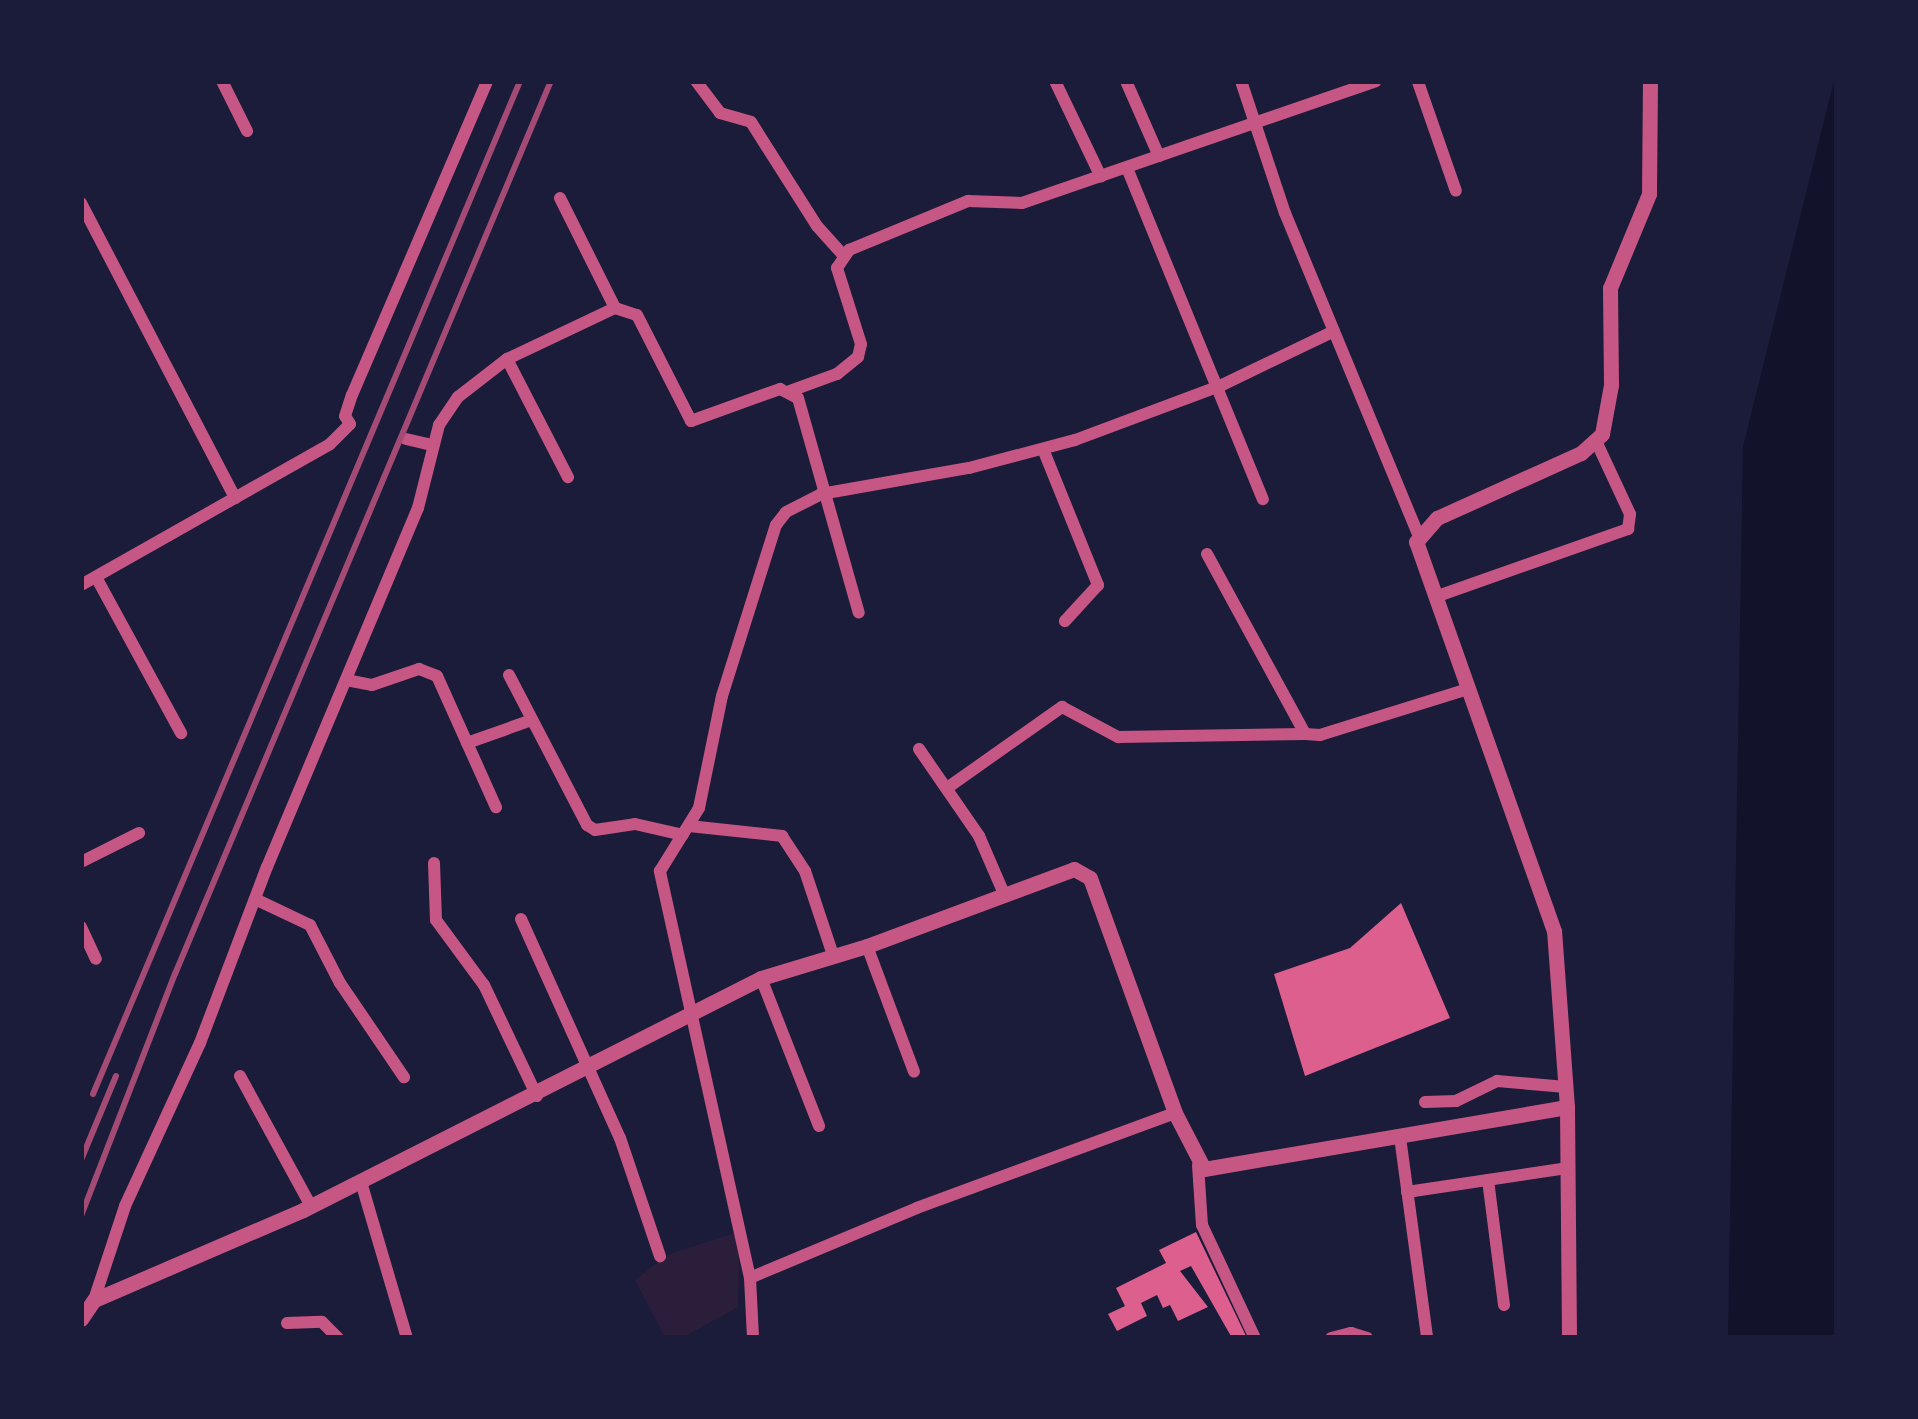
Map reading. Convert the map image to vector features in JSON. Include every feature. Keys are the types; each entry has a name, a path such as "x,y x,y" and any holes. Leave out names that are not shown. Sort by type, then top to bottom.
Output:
{"street":[{"path":"222,81 247,131"},
{"path":"181,733 86,578 330,444 352,425 344,416 352,395 488,81"},
{"path":"696,81 720,113 753,124 817,226 843,255"},
{"path":"1055,81 1101,177"},
{"path":"1126,81 1159,156"},
{"path":"1241,81 1334,331 1418,534 1435,597 1551,919 1567,1107 1569,1338"},
{"path":"790,391 837,374 858,357 861,344 837,268 843,255 968,201 1022,203 1376,81"},
{"path":"1432,81 1417,82 1456,190"},
{"path":"1418,534 1437,518 1581,453 1596,441 1609,417 1610,288 1649,194 1650,81"},
{"path":"1127,168 1263,499"},
{"path":"560,198 615,308"},
{"path":"81,202 235,498"},
{"path":"81,1319 94,1300 114,1235 200,1043 425,490 431,445 458,397 507,359 615,308 637,315 691,421 780,389 790,391 798,398 821,494 859,613"},
{"path":"753,1338 750,1278 660,877 698,808 715,720 776,524 794,506 821,494 1043,449 1217,387 1334,331"},
{"path":"507,359 568,477"},
{"path":"406,439 431,445"},
{"path":"1435,597 1628,529 1630,514 1596,441"},
{"path":"1043,449 1098,585 1065,621"},
{"path":"1207,554 1305,734"},
{"path":"346,680 372,685 419,669 430,671 496,807"},
{"path":"509,675 591,829 635,824 775,834 787,841 805,871 833,955"},
{"path":"947,788 1062,707 1118,736 1319,735 1468,689"},
{"path":"467,743 532,720"},
{"path":"919,749 979,836 1005,896"},
{"path":"81,862 139,833"},
{"path":"434,863 436,920 484,985 537,1096"},
{"path":"94,1300 361,1182 761,978 867,946 1074,869 1087,873 1198,1165 1202,1225 1255,1338"},
{"path":"255,899 310,925 340,983 404,1077"},
{"path":"521,919 620,1138 660,1256"},
{"path":"81,927 96,959"},
{"path":"867,946 914,1072"},
{"path":"761,978 819,1126"},
{"path":"240,1076 311,1206"},
{"path":"1425,1102 1456,1101 1497,1081 1566,1088"},
{"path":"1198,1165 1219,1169 1567,1107"},
{"path":"750,1278 917,1208 1175,1113"},
{"path":"1400,1137 1427,1338"},
{"path":"1407,1192 1568,1168"},
{"path":"1488,1180 1504,1305"},
{"path":"361,1182 407,1338"},
{"path":"287,1323 322,1322 338,1338"},
{"path":"1330,1338 1351,1334 1366,1338"}],"shaded area":[{"path":"1834,81 1837,1338 1728,1338 1743,447"},
{"path":"740,1231 738,1307 682,1338 665,1338 635,1280 667,1255"}],"building":[{"path":"1401,903 1450,1018 1305,1076 1274,974 1350,948"},
{"path":"1196,1232 1247,1338 1232,1338 1191,1266 1180,1271 1208,1307 1178,1321 1170,1305 1163,1308 1157,1295 1141,1303 1147,1316 1117,1331 1108,1314 1125,1306 1116,1288 1166,1263 1159,1250"}],"railway":[{"path":"93,1094 520,81"},
{"path":"81,1216 175,974 551,81"},
{"path":"81,1160 116,1076"}]}
